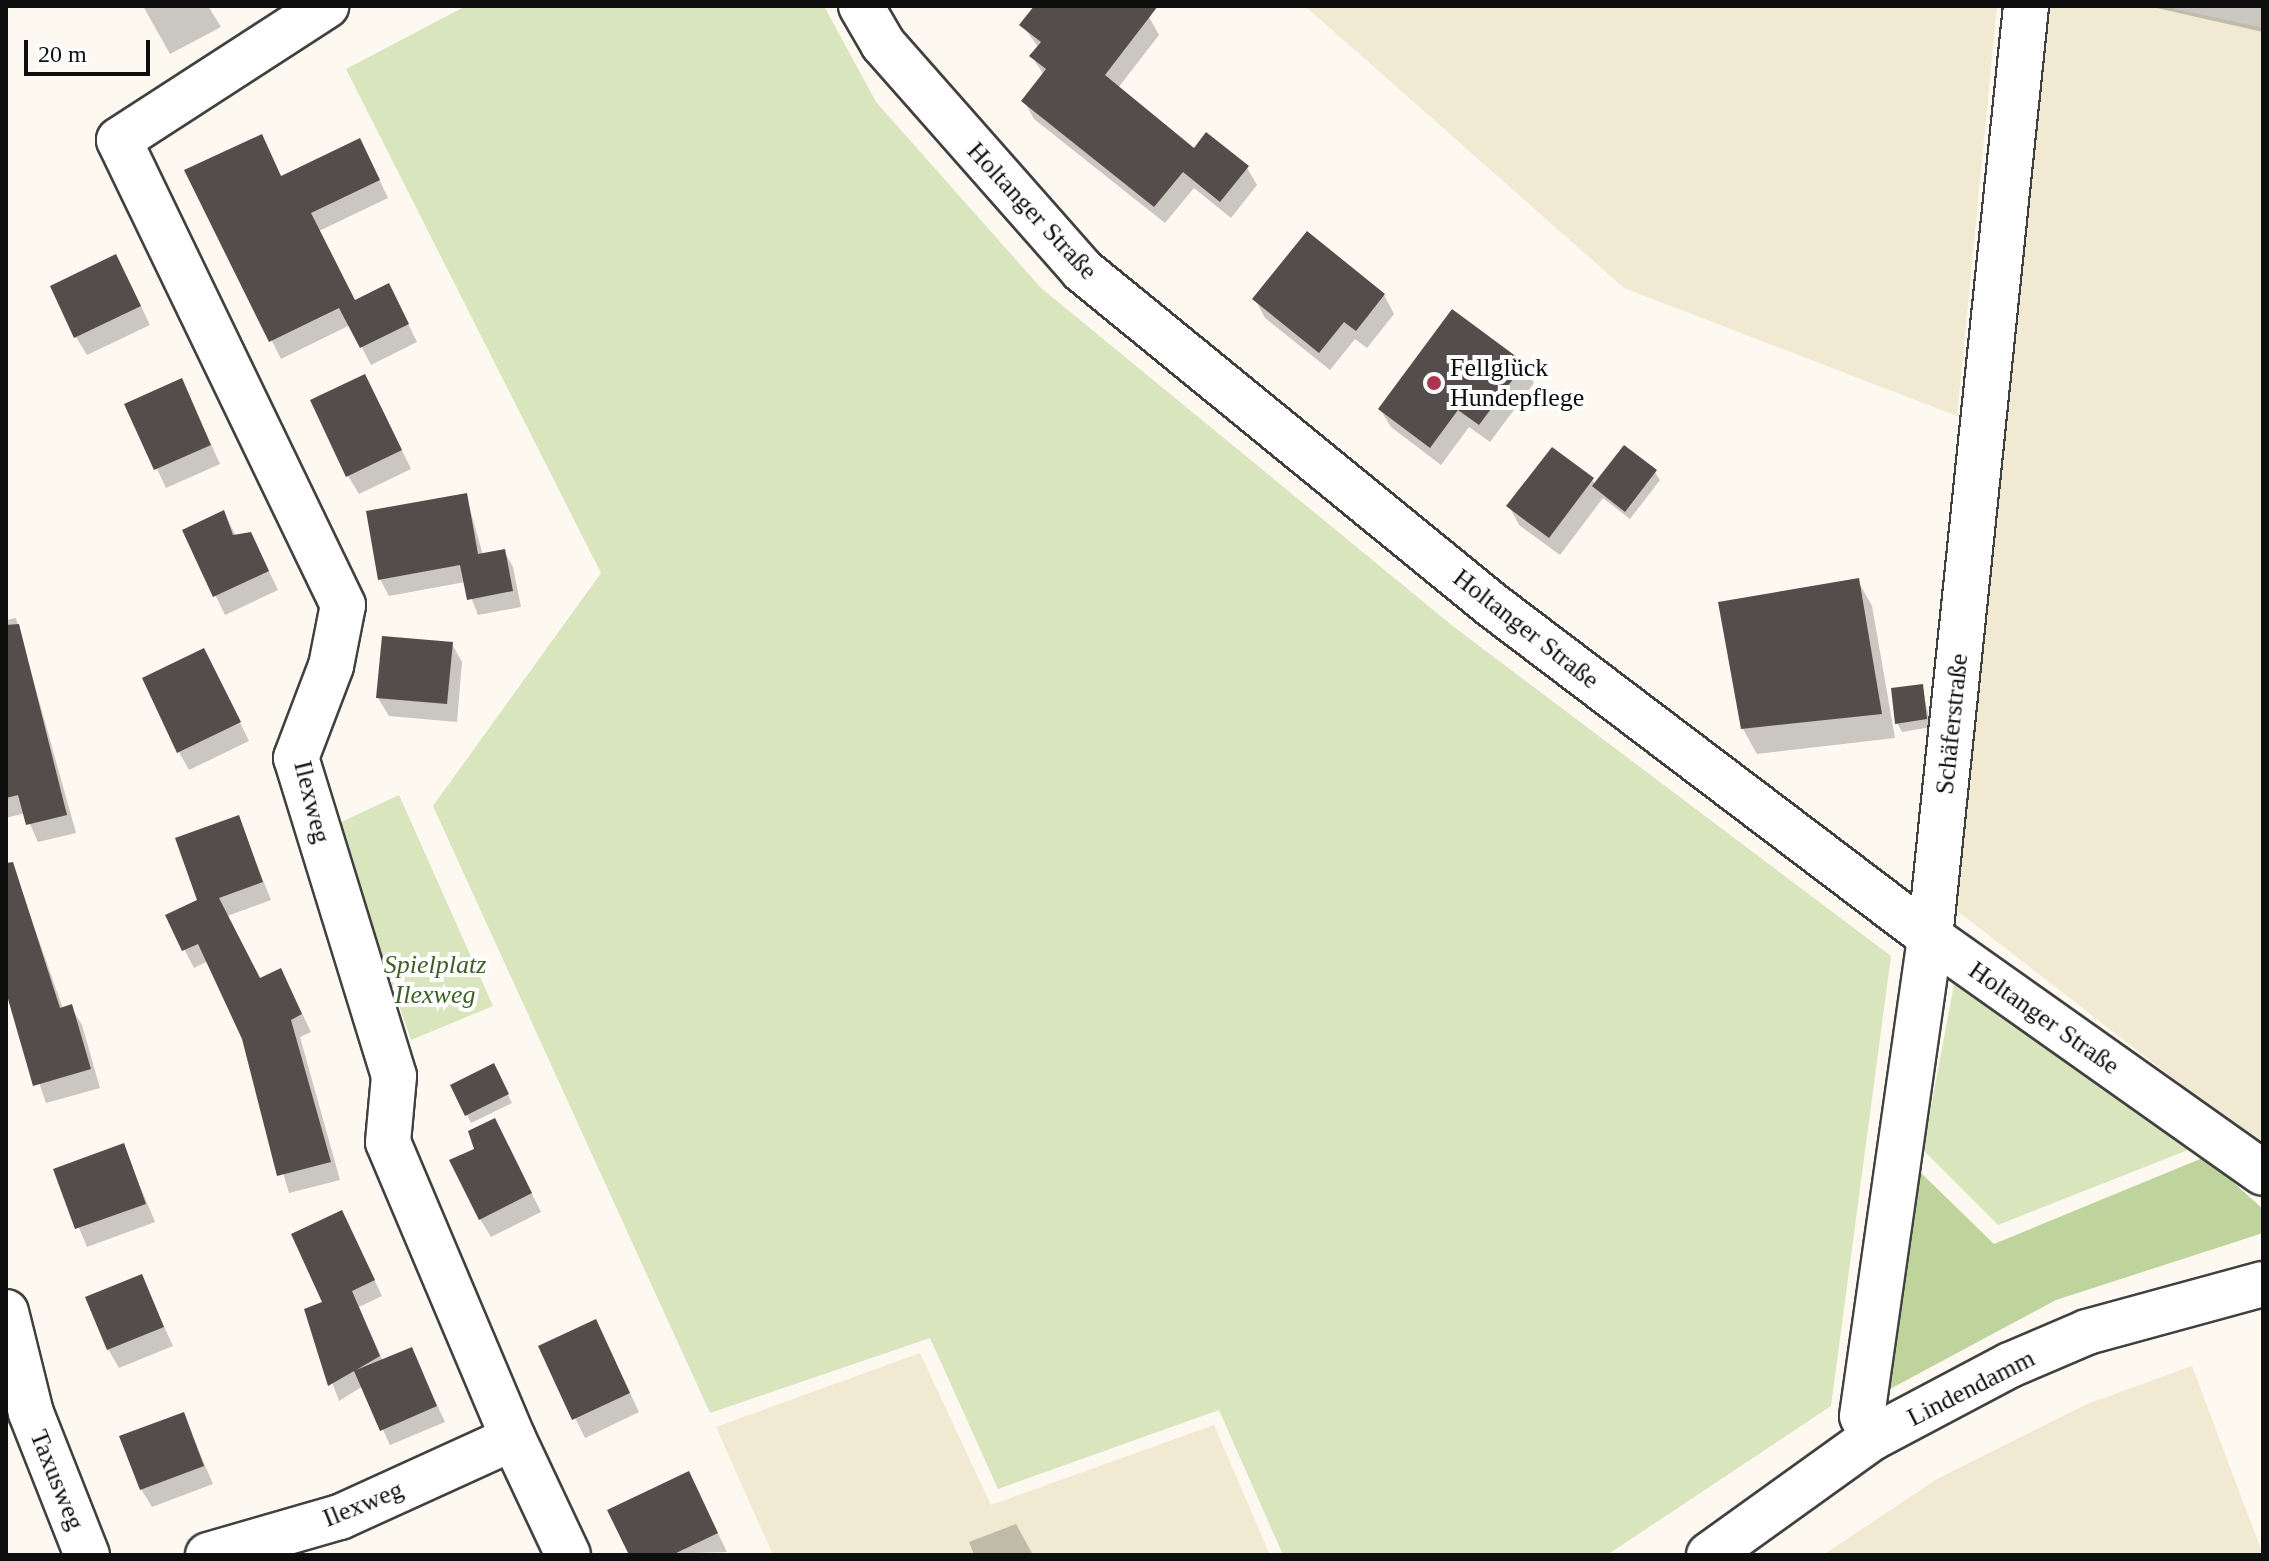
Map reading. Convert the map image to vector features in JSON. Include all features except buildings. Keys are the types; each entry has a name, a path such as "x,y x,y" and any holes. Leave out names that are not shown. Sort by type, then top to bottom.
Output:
{"street":[{"path":"272,20 326,6"},
{"name":"Holtanger Straße","path":"861,6 883,44 1076,264 1492,605 1930,937 2263,1173"},
{"name":"Schäferstraße","path":"1872,1438 1862,1416 1930,937 2026,6"},
{"name":"Ilexweg","path":"272,20 119,140 343,605 331,666 296,758 394,1076 388,1142 513,1438 568,1555"},
{"name":"Lindendamm","path":"1709,1555 1872,1438 2087,1332 2263,1284"},
{"name":"Taxusweg","path":"6,1312 31,1413 87,1555"},
{"name":"Ilexweg","path":"208,1555 340,1517 513,1438"}],"shaded area":[{"path":"1305,6 1997,6 1957,416 1624,288"},
{"path":"2043,6 2162,6 2263,28 2263,1148 1955,909"},
{"path":"920,1353 991,1505 1214,1425 1270,1555 773,1555 716,1427"},
{"path":"2192,1366 2263,1555 1823,1555 1937,1479 2087,1404"}],"green space":[{"path":"466,6 824,6 876,102 1041,288 1454,627 1891,956 1831,1406 1607,1555 1283,1555 1219,1410 998,1489 930,1338 710,1413 433,806 601,573 346,69"},
{"name":"Spielplatz Ilexweg","path":"399,795 493,1006 411,1040 337,824"},
{"path":"1957,968 2193,1148 1998,1225 1923,1150"},
{"path":"2205,1157 2263,1209 2263,1233 2056,1300 1890,1389 1919,1171 1994,1244"}],"place":[{"name":"Fellglück Hundepflege","path":"1434,383"}]}
